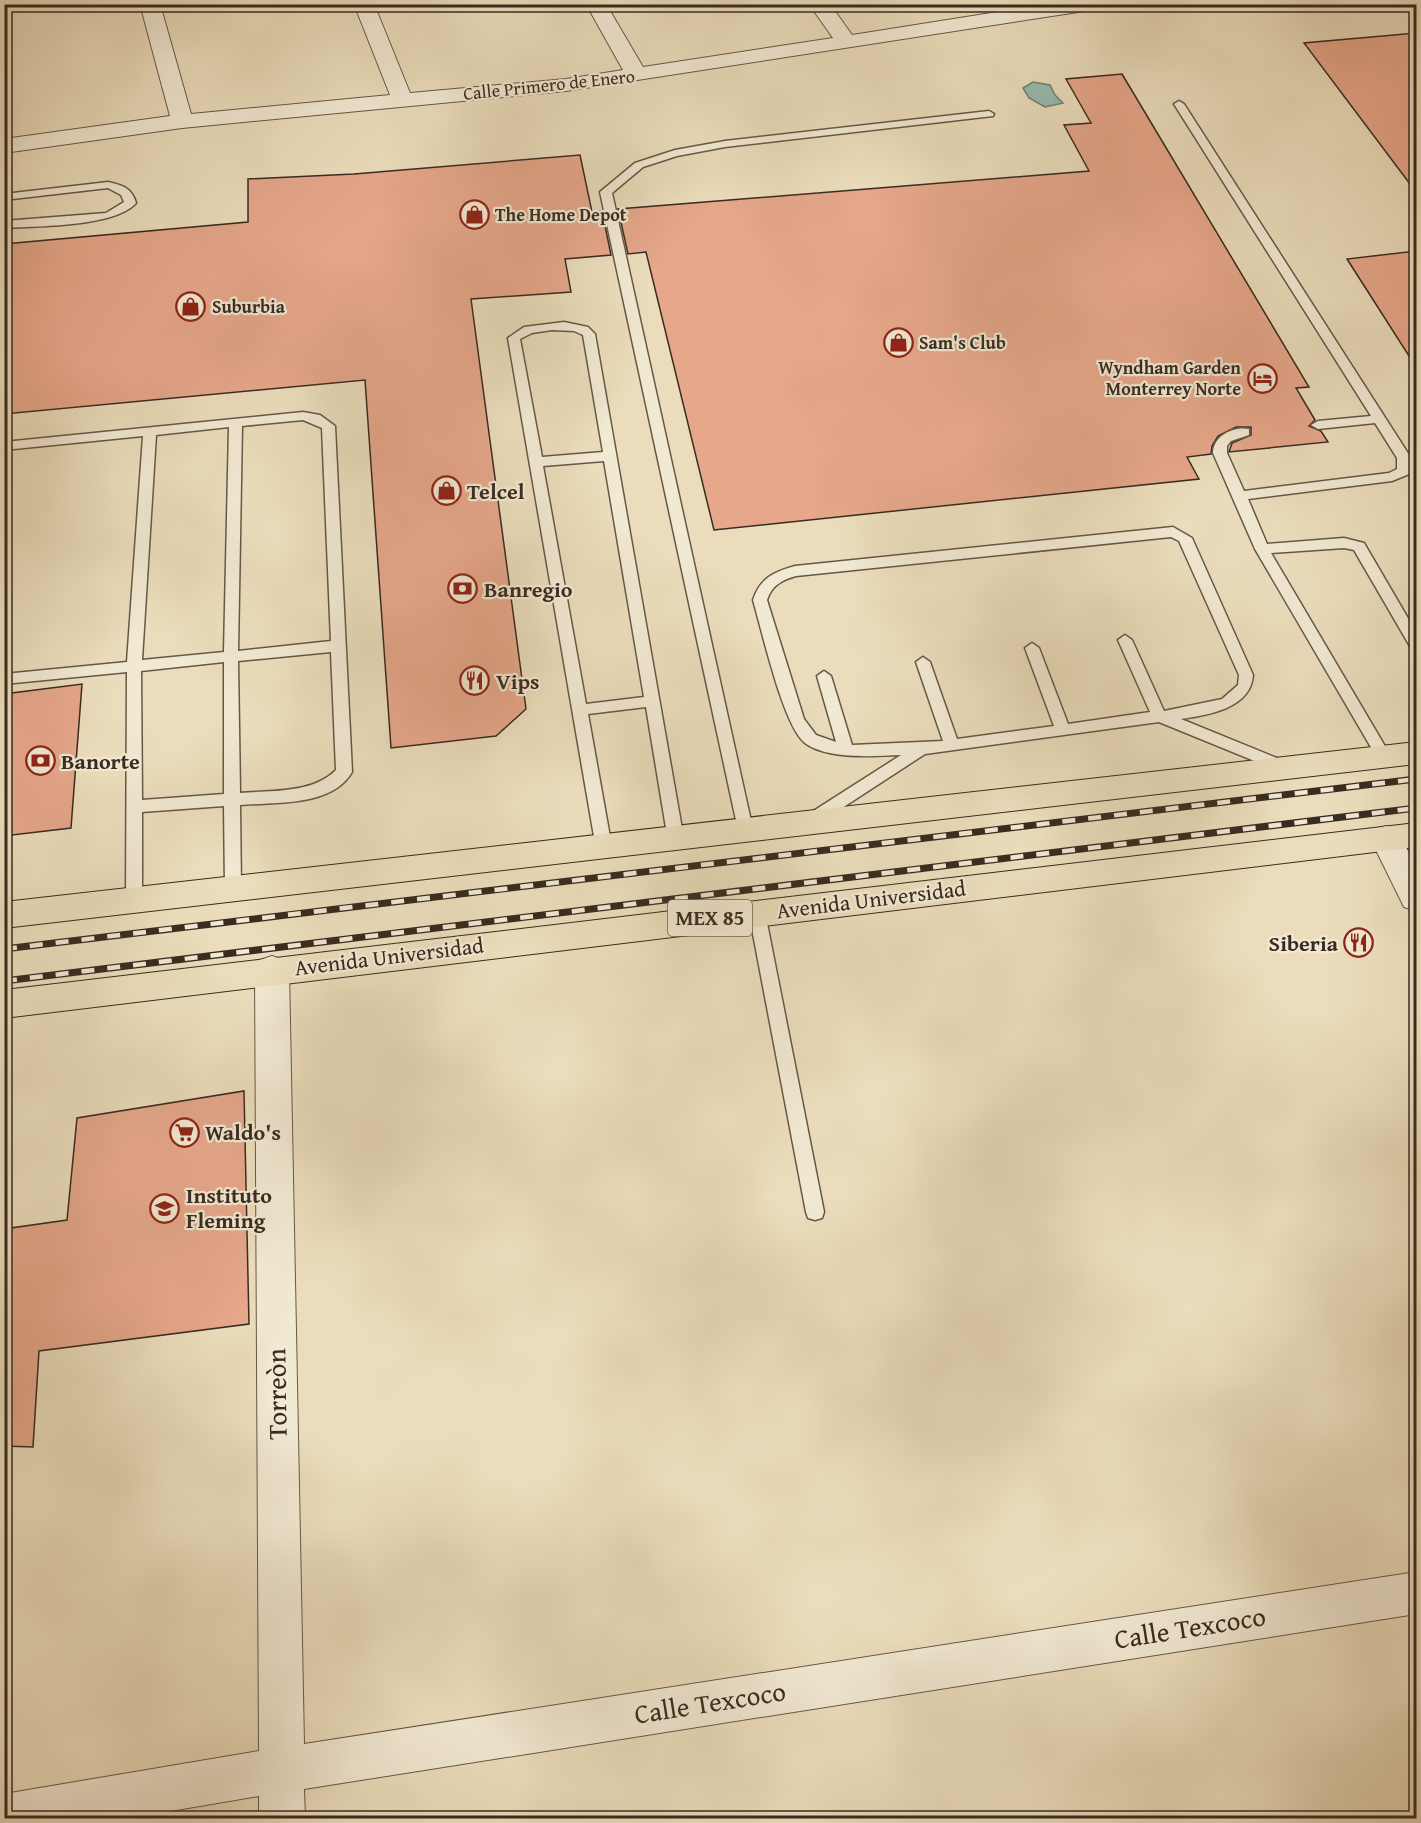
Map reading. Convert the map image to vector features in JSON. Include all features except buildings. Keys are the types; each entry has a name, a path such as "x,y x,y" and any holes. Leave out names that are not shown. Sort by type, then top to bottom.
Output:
{"highway":[{"path":"4,915 676,840 745,830 1416,753"},
{"name":"Avenida Universidad","path":"4,1004 272,970 1401,837"}],"street":[{"path":"150,4 182,121"},
{"path":"364,4 402,99"},
{"path":"596,4 637,75"},
{"path":"819,4 848,43"},
{"name":"Calle Primero de Enero","path":"4,146 182,121 402,99 521,90 637,75 848,43 1054,7 1091,4"},
{"path":"1401,837 1416,898"},
{"name":"Torreòn","path":"272,970 282,1818"},
{"name":"Calle Texcoco","path":"4,1817 281,1770 1416,1593"}],"lane":[{"path":"1179,104 1377,419 1404,458 1406,466 1399,475 1240,496"},
{"path":"745,830 606,192 639,165 675,153 725,144 989,114"},
{"path":"4,197 108,185 123,189 129,196 130,203 122,211 108,216 4,225"},
{"path":"604,848 514,338 525,331 574,325 583,328 589,334 676,840"},
{"path":"4,446 303,416 315,418 328,426 336,646 344,772 331,785 303,794 133,807"},
{"path":"1318,425 1377,419"},
{"path":"233,888 231,655 236,423"},
{"path":"134,900 134,666 150,432"},
{"path":"1244,432 1226,438 1220,445 1220,453 1262,549 1384,757"},
{"path":"537,462 609,456"},
{"path":"1166,531 1178,534 1185,538 1246,675 1245,687 1227,703 1186,713 1159,716 923,749 846,751 811,739 797,721 760,600 764,587 780,576 795,572 1131,534 1166,531"},
{"path":"1262,549 1344,543 1359,546 1416,644"},
{"path":"1125,640 1159,716 1285,768"},
{"path":"4,679 336,646"},
{"path":"1032,648 1063,729"},
{"path":"923,662 952,745"},
{"path":"824,676 846,751"},
{"path":"580,710 651,701"},
{"path":"803,825 923,749"},
{"path":"757,913 815,1212"}],"water":[{"path":"1033,82 1050,85 1055,95 1063,103 1045,107 1029,98 1023,88"}],"railway":[{"path":"4,949 1416,779"},
{"path":"4,981 1416,808"}],"place":[{"name":"The Home Depot","path":"474,215"},
{"name":"Suburbia","path":"191,307"},
{"name":"Sam's Club","path":"898,343"},
{"name":"Wyndham Garden Monterrey Norte","path":"1262,378"},
{"name":"Telcel","path":"446,491"},
{"name":"Banregio","path":"463,589"},
{"name":"Vips","path":"475,681"},
{"name":"Banorte","path":"40,761"},
{"name":"Siberia","path":"1359,943"},
{"name":"Waldo's","path":"184,1132"},
{"name":"Instituto Fleming","path":"165,1208"}]}
